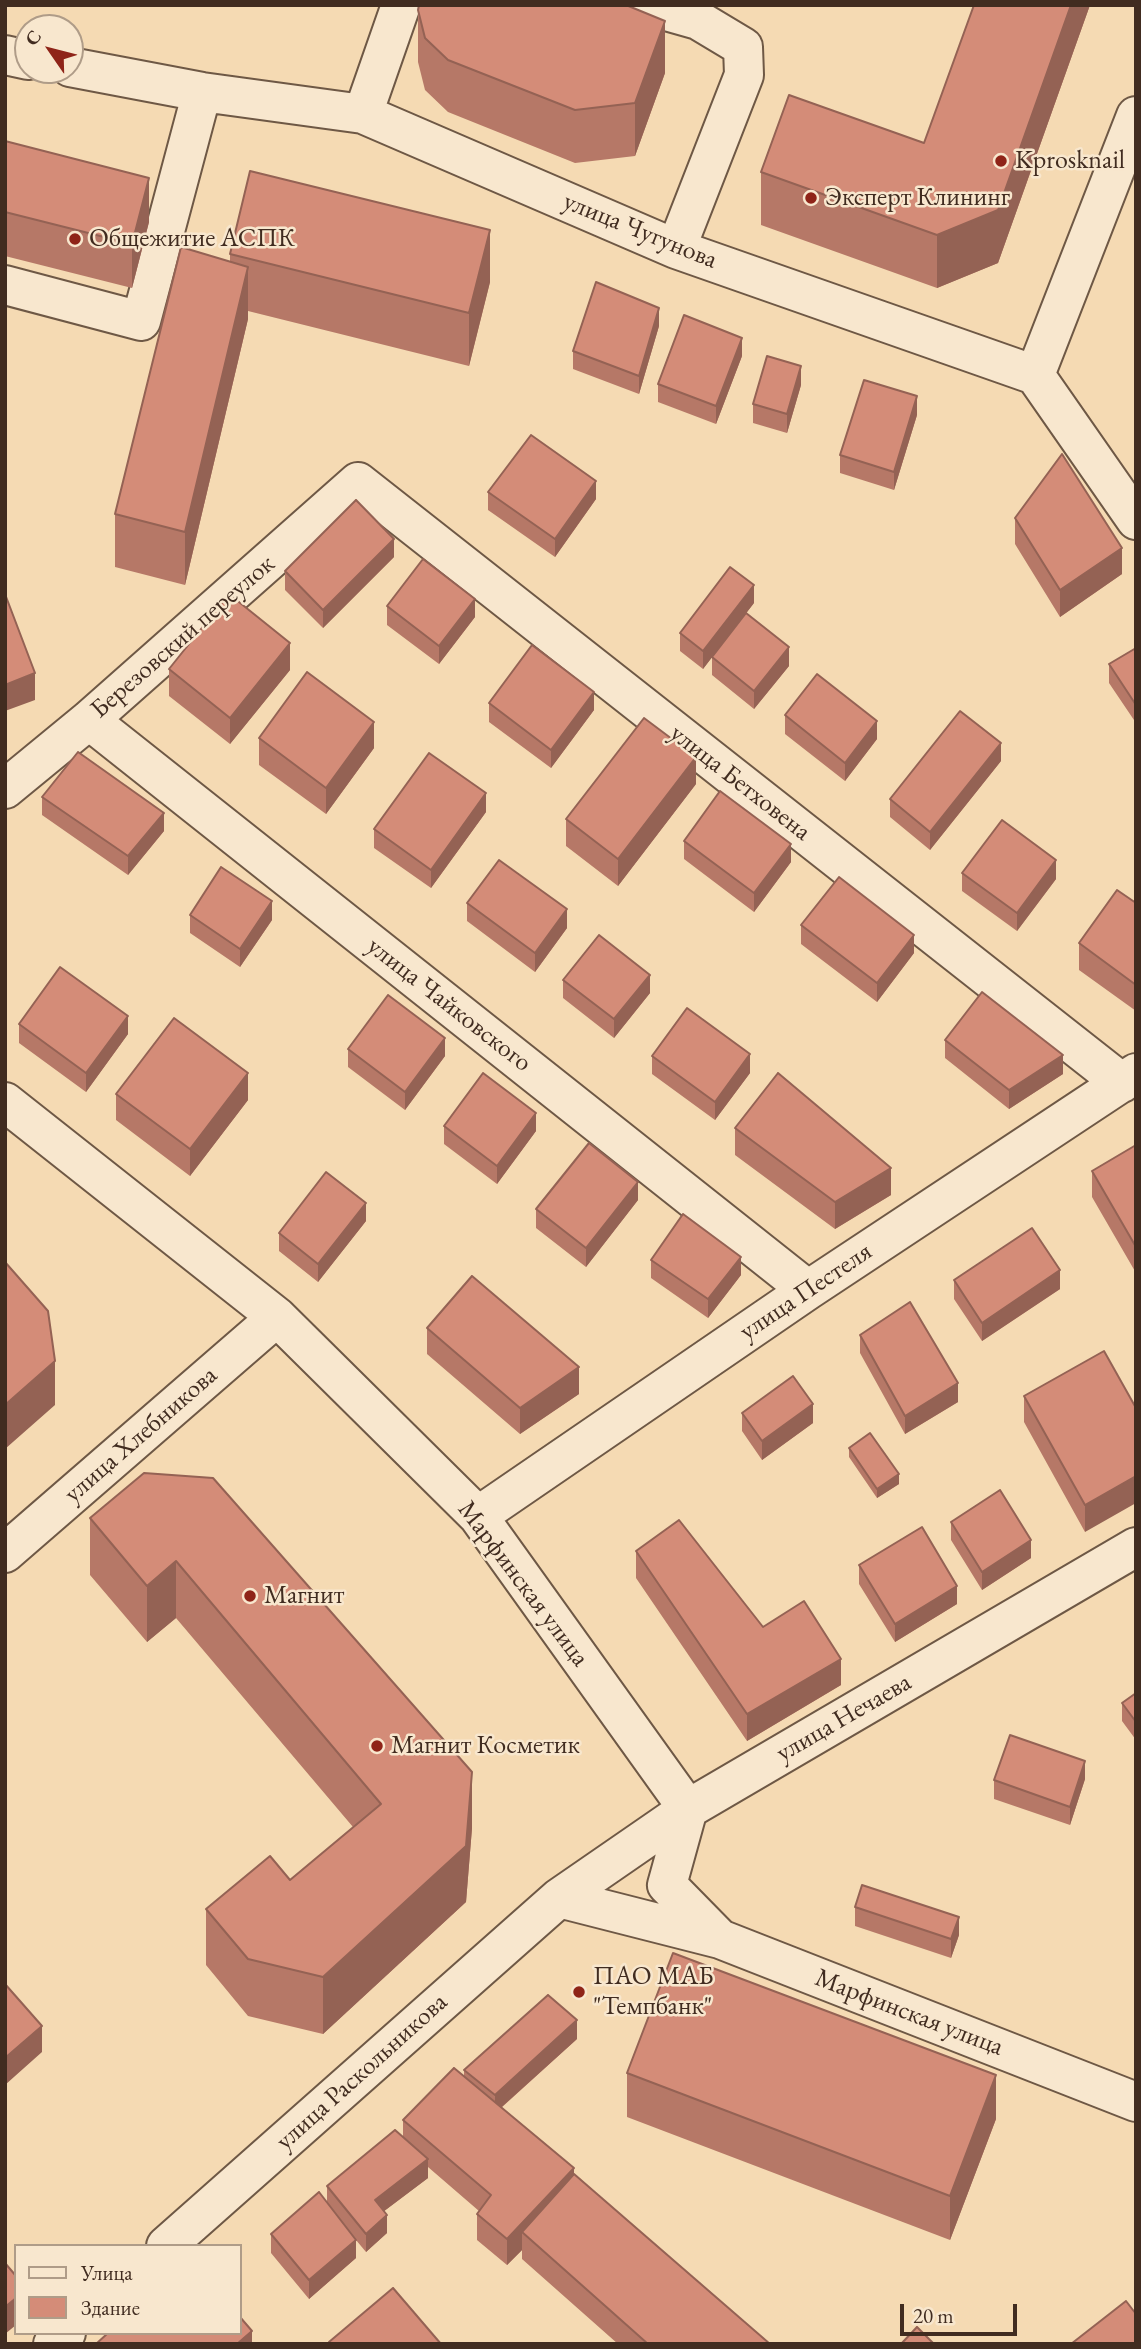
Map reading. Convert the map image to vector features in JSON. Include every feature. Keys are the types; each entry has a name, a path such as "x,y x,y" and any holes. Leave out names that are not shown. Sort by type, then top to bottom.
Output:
{"street":[{"path":"363,114 401,5"},
{"path":"645,5 698,20 743,47 744,75 676,249"},
{"name":"улица Чугунова","path":"84,70 202,92 363,114 676,249 1035,375"},
{"path":"5,285 141,321 202,92"},
{"path":"1136,116 1035,375 1136,520"},
{"name":"Березовский переулок","path":"5,789 89,720 358,482"},
{"name":"улица Бетховена","path":"358,482 1129,1078"},
{"name":"улица Чайковского","path":"89,720 808,1290"},
{"name":"улица Пестеля","path":"478,1516 808,1290 1129,1078"},
{"name":"Марфинская улица","path":"5,1102 277,1317 478,1516 688,1809"},
{"name":"улица Хлебникова","path":"5,1553 277,1317"},
{"name":"улица Нечаева","path":"559,1898 688,1809 1136,1547"},
{"path":"688,1809 667,1885 720,1939"},
{"name":"Марфинская улица","path":"559,1898 720,1939 1136,2102"},
{"name":"улица Раскольникова","path":"168,2244 559,1898"}],"building":[{"path":"419,5 626,5 665,21 635,103 575,110 448,60 425,38"},
{"path":"974,5 1071,5 998,210 937,235 761,172 789,95 924,143"},
{"path":"5,141 149,178 132,244 5,212"},
{"path":"250,171 490,230 469,313 230,254"},
{"path":"181,247 248,267 185,532 115,514"},
{"path":"596,282 659,308 639,376 573,351"},
{"path":"684,315 742,338 716,406 658,384"},
{"path":"767,356 801,366 787,414 753,404"},
{"path":"864,380 917,396 894,472 840,455"},
{"path":"531,435 596,481 555,539 488,492"},
{"path":"1062,454 1122,548 1060,590 1015,518"},
{"path":"356,500 394,539 323,610 285,571"},
{"path":"423,559 475,599 439,646 387,606"},
{"path":"730,567 754,585 703,651 680,633"},
{"path":"5,594 35,673 5,685"},
{"path":"229,594 290,643 230,718 169,669"},
{"path":"746,613 789,647 754,691 712,657"},
{"path":"532,645 594,692 551,750 489,703"},
{"path":"1136,648 1136,705 1109,664"},
{"path":"307,672 374,722 326,788 259,738"},
{"path":"817,674 877,721 845,763 785,715"},
{"path":"960,711 1001,743 930,832 890,799"},
{"path":"644,718 696,757 618,859 566,819"},
{"path":"78,752 164,813 128,856 42,797"},
{"path":"429,753 486,793 431,870 374,829"},
{"path":"720,791 791,844 754,893 684,841"},
{"path":"1002,820 1056,860 1017,913 962,873"},
{"path":"499,860 567,909 535,953 467,903"},
{"path":"221,867 272,901 240,949 190,915"},
{"path":"839,877 914,935 877,983 801,925"},
{"path":"1117,890 1136,903 1136,985 1079,943"},
{"path":"599,935 650,975 614,1019 563,980"},
{"path":"60,967 128,1016 86,1073 19,1024"},
{"path":"982,992 1063,1055 1009,1090 945,1040"},
{"path":"388,995 445,1038 405,1092 348,1049"},
{"path":"687,1008 750,1054 715,1102 652,1056"},
{"path":"174,1018 248,1073 190,1149 116,1094"},
{"path":"483,1073 536,1113 497,1166 444,1126"},
{"path":"778,1073 891,1168 835,1202 735,1128"},
{"path":"589,1143 638,1182 586,1248 536,1209"},
{"path":"1136,1145 1136,1247 1092,1171"},
{"path":"326,1172 366,1203 318,1264 279,1233"},
{"path":"683,1214 741,1257 708,1299 651,1260"},
{"path":"1032,1228 1060,1270 982,1323 954,1280"},
{"path":"5,1262 48,1311 55,1361 5,1405"},
{"path":"472,1276 579,1367 520,1408 427,1328"},
{"path":"910,1302 958,1383 905,1416 860,1335"},
{"path":"1104,1351 1136,1408 1136,1476 1085,1505 1024,1396"},
{"path":"793,1376 813,1404 762,1441 742,1413"},
{"path":"870,1433 899,1474 877,1489 849,1448"},
{"path":"144,1473 213,1478 472,1772 466,1846 323,1977 248,1959 206,1909 270,1856 290,1880 381,1804 176,1561 147,1586 90,1518"},
{"path":"1000,1490 1031,1540 982,1572 951,1522"},
{"path":"679,1520 763,1627 804,1601 841,1659 747,1714 636,1551"},
{"path":"922,1527 957,1586 895,1624 859,1565"},
{"path":"1136,1693 1136,1722 1122,1703"},
{"path":"1010,1735 1085,1761 1070,1807 994,1780"},
{"path":"862,1885 959,1917 951,1939 855,1907"},
{"path":"673,1953 996,2075 950,2196 627,2073"},
{"path":"5,1984 42,2026 5,2058"},
{"path":"548,1995 577,2020 495,2095 464,2070"},
{"path":"454,2068 574,2168 507,2239 477,2214 491,2195 403,2120"},
{"path":"395,2130 428,2159 375,2200 387,2215 366,2234 327,2186"},
{"path":"574,2174 770,2344 648,2344 522,2232"},
{"path":"319,2192 356,2240 309,2280 271,2234"},
{"path":"5,2263 14,2274 14,2300 5,2307"},
{"path":"393,2288 441,2344 329,2342"},
{"path":"1126,2301 1136,2314 1136,2344 1071,2344"},
{"path":"242,2319 252,2331 237,2344 96,2344 106,2335 242,2335"},
{"path":"917,2327 934,2344 901,2344"}],"place":[{"name":"Kprosknail","path":"1001,161"},
{"name":"Эксперт Клининг","path":"811,198"},
{"name":"Общежитие АСПК","path":"75,239"},
{"name":"Магнит","path":"250,1596"},
{"name":"Магнит Косметик","path":"377,1746"},
{"name":"ПАО МАБ \"Темпбанк\"","path":"579,1992"}]}
